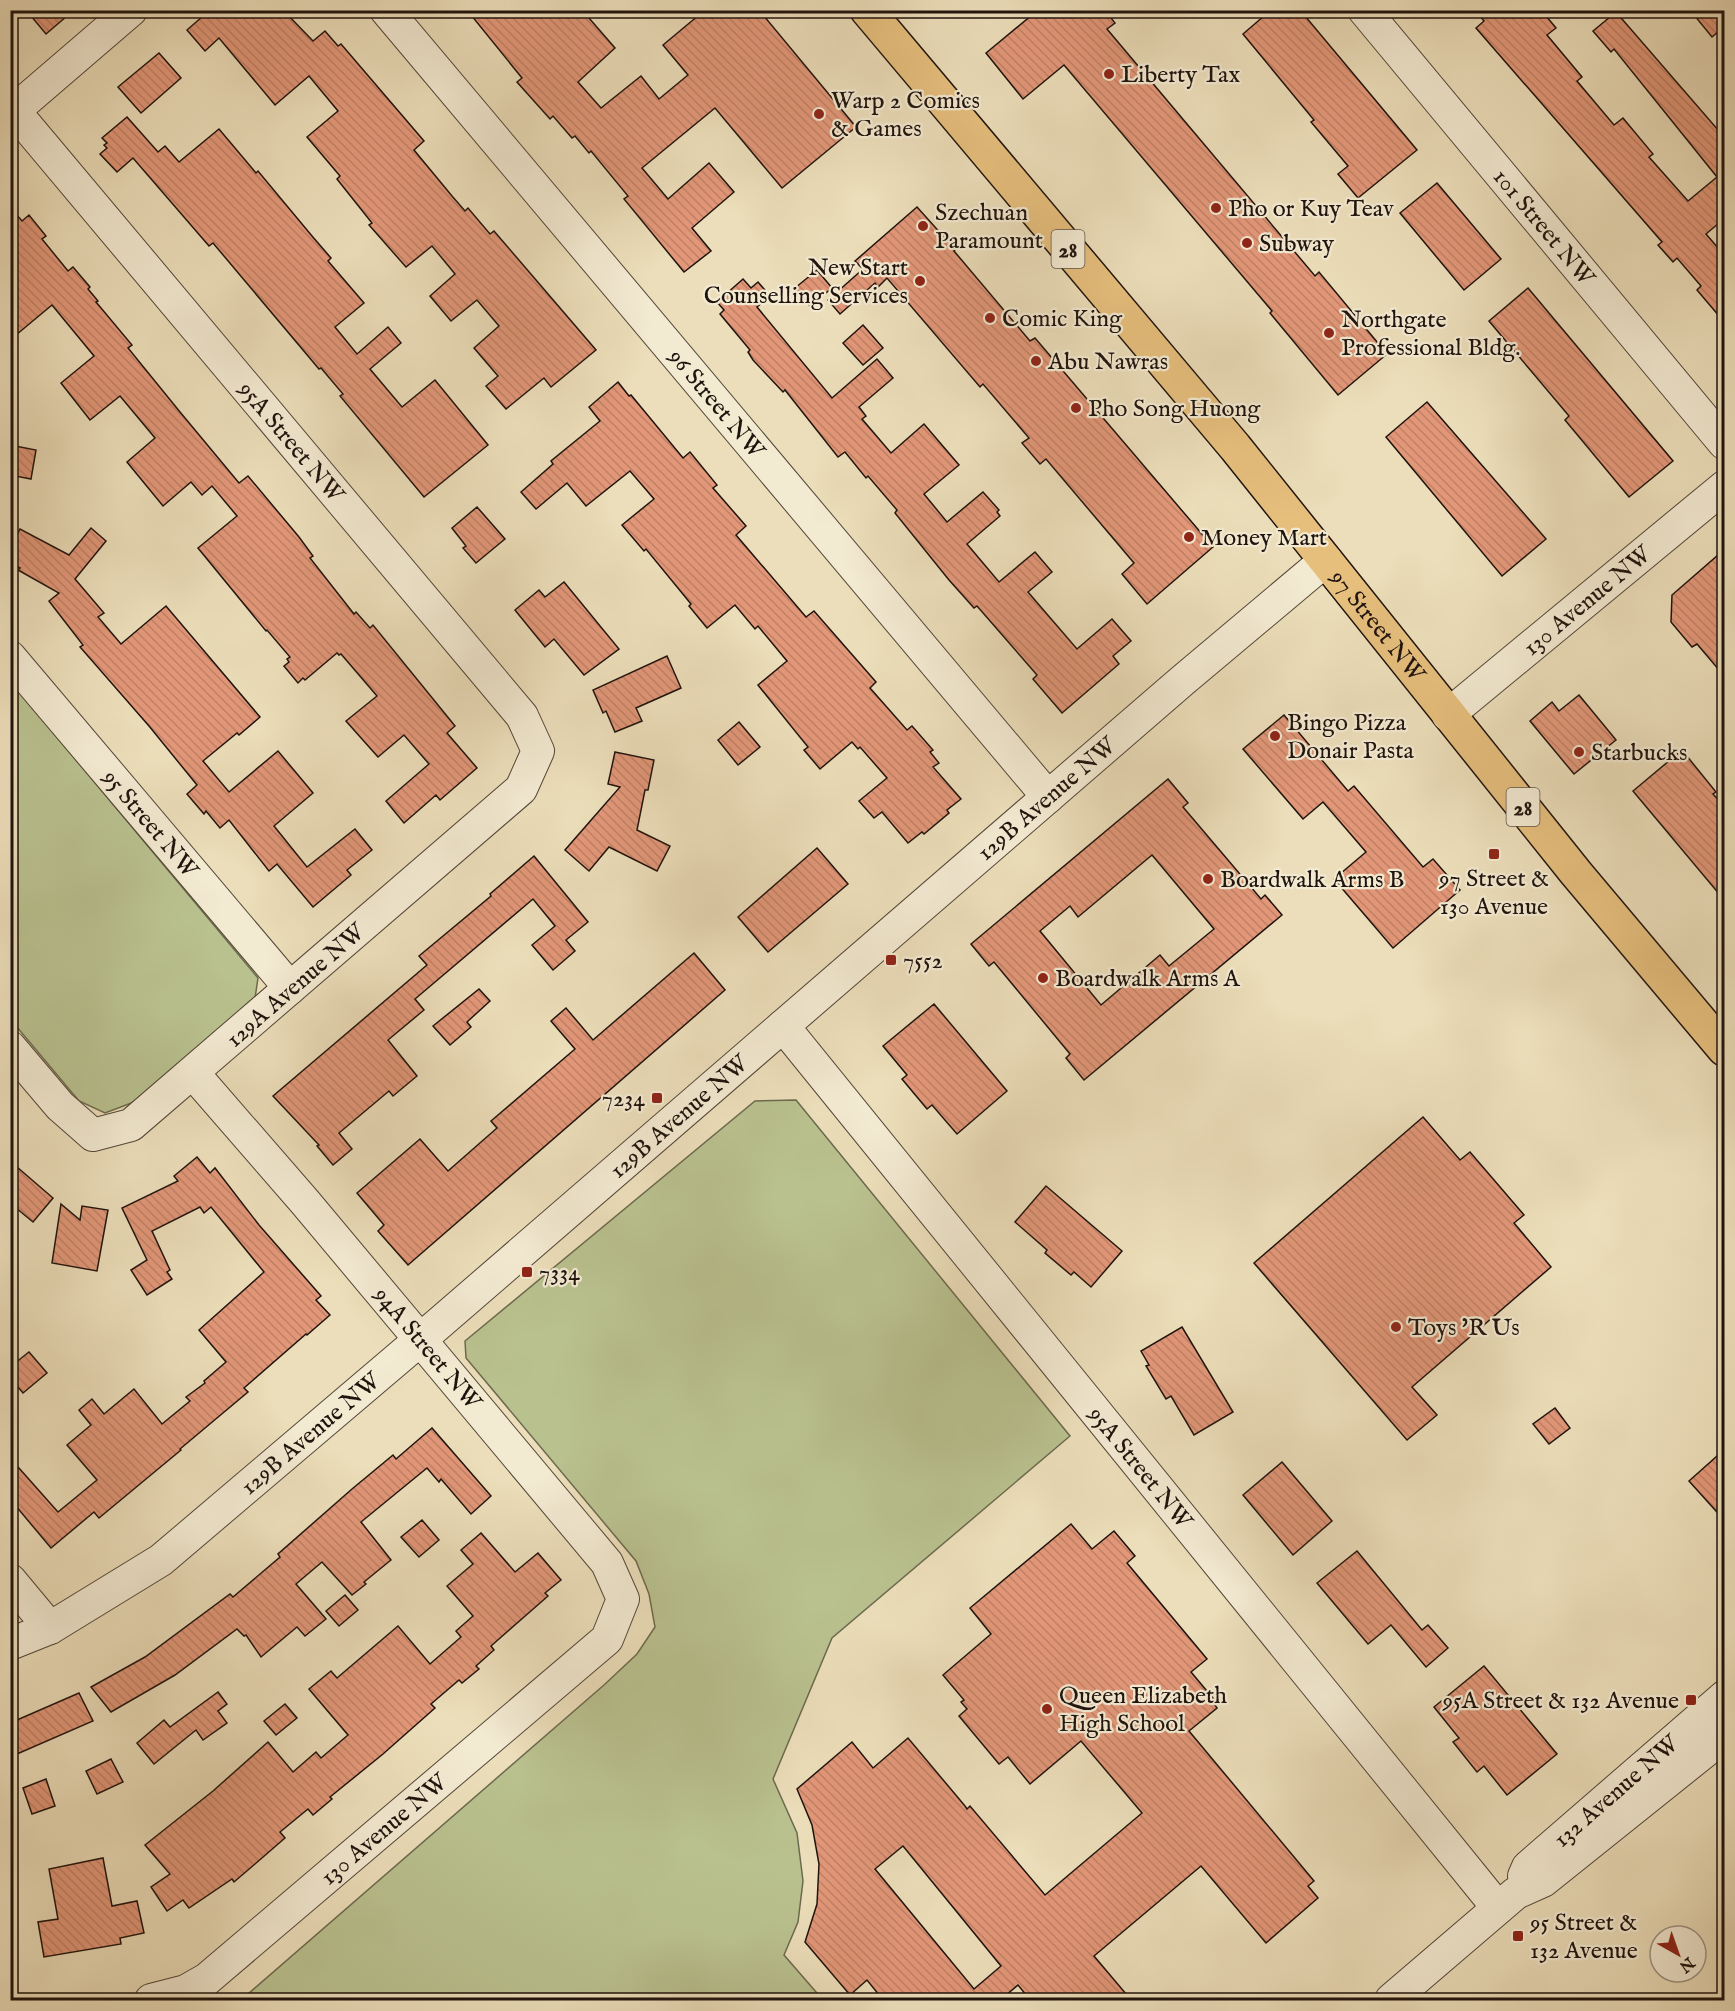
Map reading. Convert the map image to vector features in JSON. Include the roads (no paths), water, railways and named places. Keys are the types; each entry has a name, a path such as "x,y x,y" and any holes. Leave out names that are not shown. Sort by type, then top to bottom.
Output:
{"main road":[{"name":"97 Street NW","path":"867,10 1235,447 1576,873 1725,1049"}],"street":[{"path":"12,110 130,10"},
{"name":"96 Street NW","path":"386,10 1048,797"},
{"name":"101 Street NW","path":"1364,10 1725,443"},
{"name":"95A Street NW","path":"12,110 522,716 538,751 521,789"},
{"name":"130 Avenue NW","path":"1448,715 1725,487"},
{"name":"129B Avenue NW","path":"10,1644 50,1628 161,1560 421,1340 1182,681 1326,560"},
{"name":"95 Street NW","path":"10,657 290,988"},
{"name":"129A Avenue NW","path":"10,1047 60,1106 93,1134 131,1125 521,789"},
{"name":"95A Street NW","path":"783,1026 1507,1901"},
{"name":"94A Street NW","path":"193,1073 305,1202 607,1563 623,1599 607,1639"},
{"path":"10,1580 50,1628"},
{"name":"130 Avenue NW","path":"151,2001 187,1996 607,1639"},
{"name":"132 Avenue NW","path":"1507,1901 1528,1867 1725,1697"},
{"name":"132 Avenue NW","path":"1391,2001 1507,1901 1543,1881 1725,1736"}],"place":[{"name":"Liberty Tax","path":"1109,74"},
{"name":"Warp 2 Comics & Games","path":"819,114"},
{"name":"Pho or Kuy Teav","path":"1216,208"},
{"name":"Szechuan Paramount","path":"923,226"},
{"name":"Subway","path":"1247,243"},
{"name":"New Start Counselling Services","path":"920,281"},
{"name":"Comic King","path":"990,318"},
{"name":"Northgate Professional Bldg.","path":"1329,333"},
{"name":"Abu Nawras","path":"1036,361"},
{"name":"Pho Song Huong","path":"1076,408"},
{"name":"Money Mart","path":"1189,537"},
{"name":"Bingo Pizza Donair Pasta","path":"1275,736"},
{"name":"Starbucks","path":"1579,752"},
{"name":"97 Street & 130 Avenue","path":"1494,854"},
{"name":"Boardwalk Arms B","path":"1208,879"},
{"name":"7552","path":"891,960"},
{"name":"Boardwalk Arms A","path":"1043,978"},
{"name":"7234","path":"657,1098"},
{"name":"7334","path":"527,1272"},
{"name":"Toys 'R Us","path":"1396,1327"},
{"name":"95A Street & 132 Avenue","path":"1691,1700"},
{"name":"Queen Elizabeth High School","path":"1047,1709"},
{"name":"95 Street & 132 Avenue","path":"1518,1936"}]}
